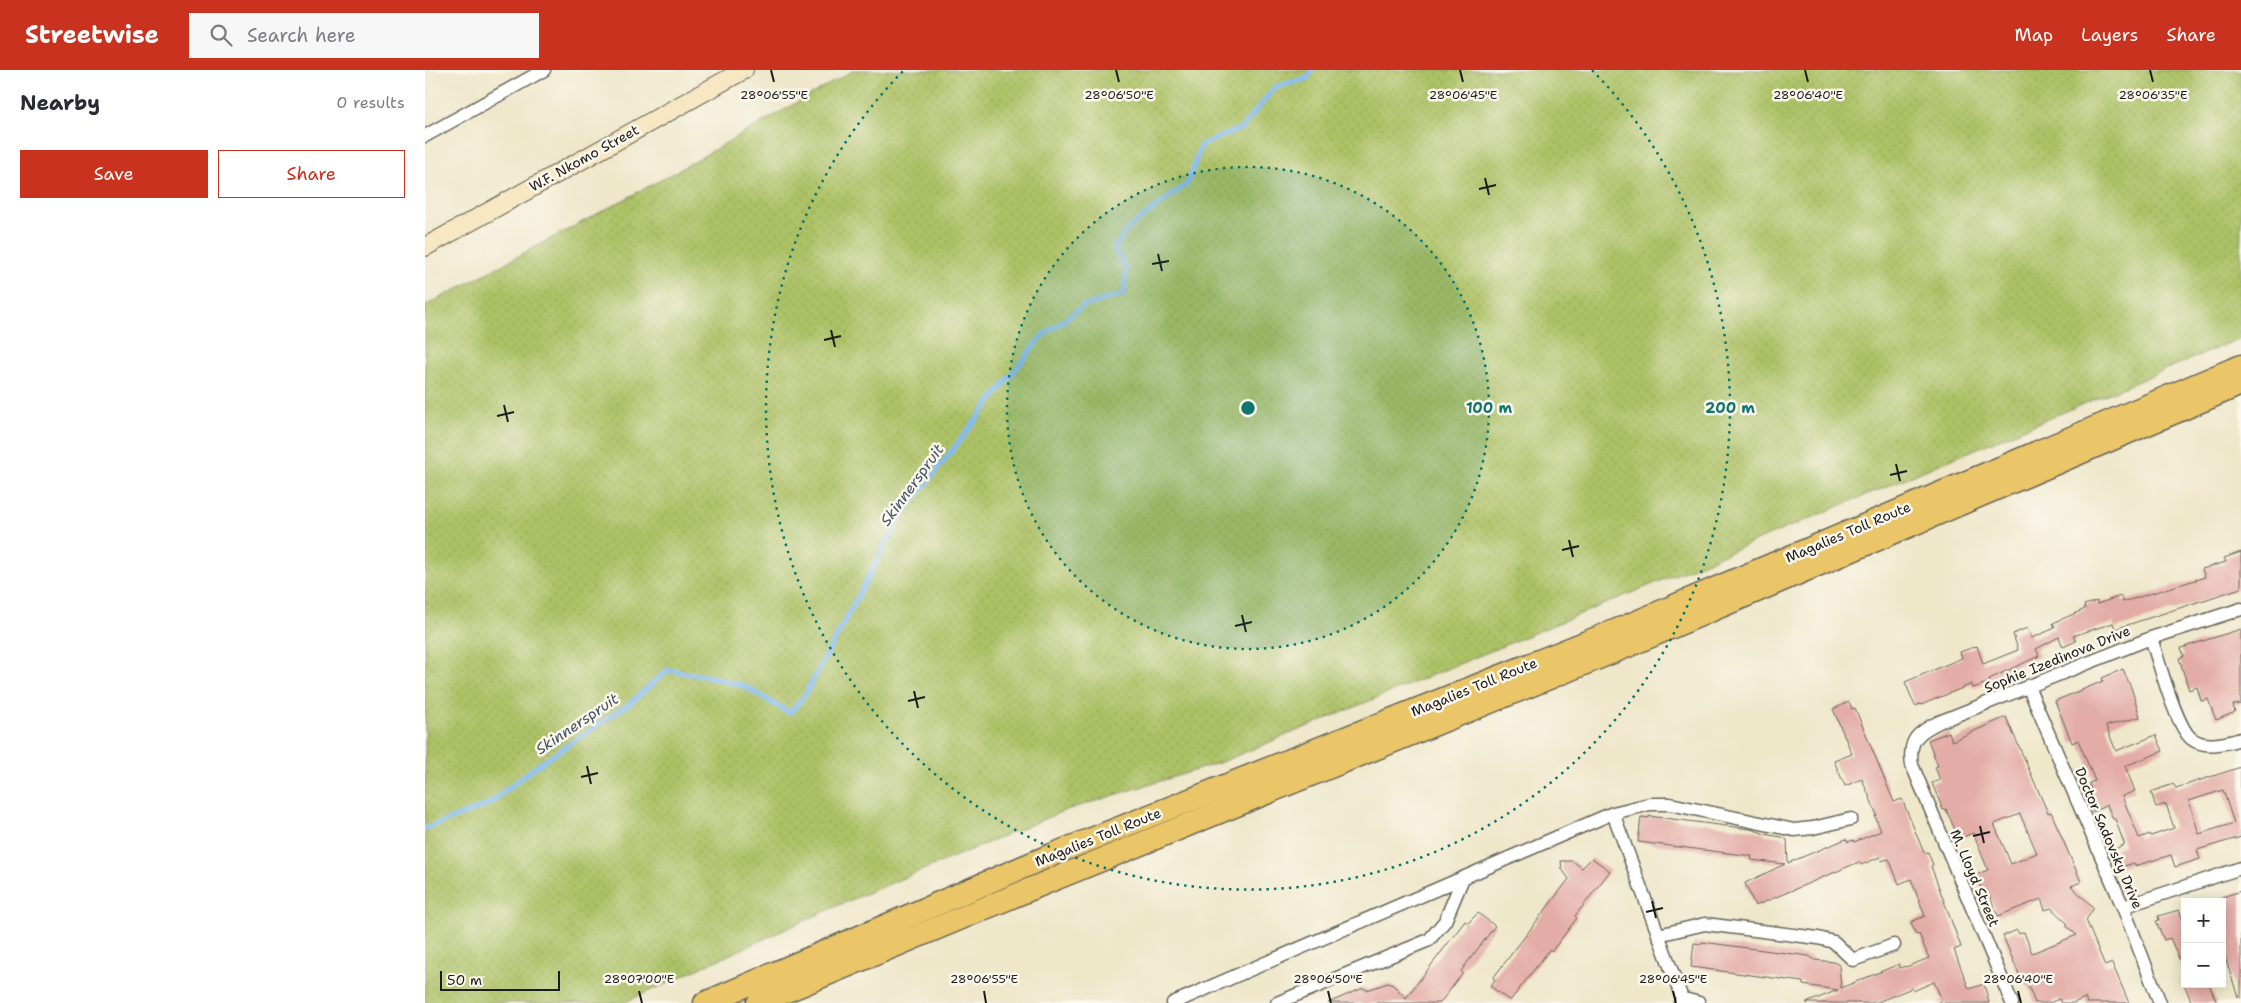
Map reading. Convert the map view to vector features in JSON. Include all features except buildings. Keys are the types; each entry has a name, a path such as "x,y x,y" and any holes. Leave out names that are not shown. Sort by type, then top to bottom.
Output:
{"highway":[{"name":"Magalies Toll Route","path":"705,1003 1049,856 1627,626 2241,366"},
{"name":"Magalies Toll Route","path":"758,1003 1057,878 1639,641 2241,384"}],"main road":[{"name":"W.F. Nkomo Street","path":"425,246 744,70"}],"street":[{"path":"425,136 544,70"},
{"name":"Sophie Izedinova Drive","path":"1912,764 1909,750 1916,737 1926,729 2028,686 2151,638 2241,609"},
{"path":"2151,638 2180,724 2191,739 2203,743 2218,744 2241,739"},
{"name":"Doctor Sadovsky Drive","path":"2028,686 2123,907 2161,1003"},
{"name":"M. Lloyd Street","path":"1912,764 2012,1003"},
{"path":"1173,1003 1613,813 1650,804 1670,804 1793,830 1813,828 1851,819"},
{"path":"1613,813 1682,1002 1693,1000 1699,1003"},
{"path":"2123,907 2241,868"},
{"path":"1277,1003 1429,940 1445,921 1463,878"},
{"path":"1659,935 1705,924 1818,938 1834,942 1853,960 1894,945"}],"green space":[{"path":"854,70 2241,70 2241,338 1219,763 1066,810 839,905 623,1003 425,1003 425,306 670,175"}],"waterway":[{"name":"Skinnerspruit","path":"425,829 489,804 531,770 629,704 668,670 710,677 744,686 790,713 805,695 901,516 1041,337 1083,306 1124,294 1126,270 1114,248 1129,228 1188,183 1201,145 1242,128 1275,87 1308,78 1312,70"}]}
